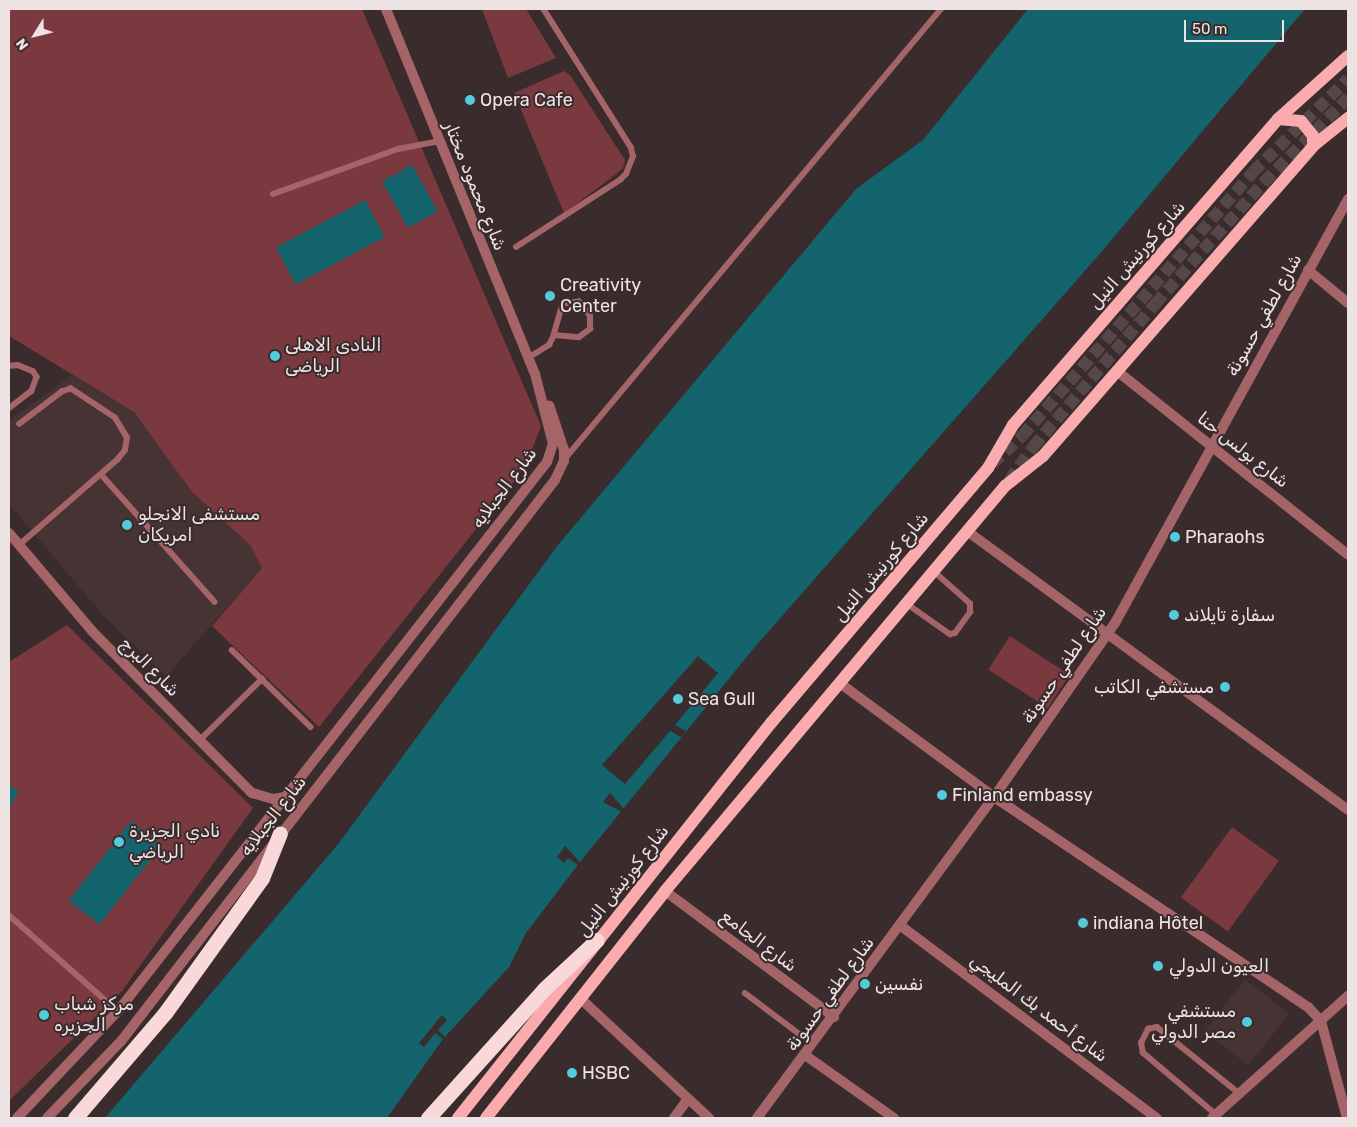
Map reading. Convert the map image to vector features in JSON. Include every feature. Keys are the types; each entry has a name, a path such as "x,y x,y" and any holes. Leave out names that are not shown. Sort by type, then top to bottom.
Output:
{"highway":[{"path":"75,1118 165,1013 245,902 267,870 280,833"},
{"path":"428,1118 544,989 597,940"}],"main road":[{"name":"شارع كورنيش النيل","path":"458,1118 566,985 597,940 771,723 988,468 1013,425 1278,119 1348,56"},
{"path":"486,1118 665,891 841,684 906,603 1005,486 1044,456 1313,146 1348,118"},
{"path":"1278,119 1301,121 1313,136 1313,146"}],"street":[{"name":"شارع محمود مختار","path":"386,9 535,374"},
{"name":"شارع لطفي حسونة","path":"757,1118 901,926 994,797 1108,633 1348,198"},
{"path":"1308,270 1348,303"},
{"name":"شارع بولس حنا","path":"1117,372 1348,555"},
{"name":"شارع الجبلايه","path":"47,1118 122,1040 280,833 555,480 564,461 561,433 535,374"},
{"name":"شارع الجبلايه","path":"17,1118 118,1011 284,796 547,462 553,444 535,374"},
{"path":"967,531 1348,810"},
{"name":"شارع البرج","path":"9,533 92,631 252,793 273,799 284,796"},
{"path":"841,684 994,797 1308,1007 1321,1021 1347,1118"},
{"name":"شارع الجامع","path":"665,891 834,1016"},
{"name":"شارع أحمد بك المليجي","path":"901,926 1158,1118"},
{"path":"1214,1116 1348,996"},
{"path":"581,999 708,1118"},
{"path":"806,1055 894,1118"},
{"path":"674,1118 687,1100"}],"lane":[{"path":"516,247 620,180 626,174 633,157 631,148 542,9"},
{"path":"564,461 941,9"},
{"path":"273,194 398,150 440,141"},
{"path":"528,358 549,345 554,335 563,304 579,302 590,316 590,329 579,337 554,335"},
{"path":"9,366 18,365 32,371 37,377 32,391 9,409"},
{"path":"19,545 101,474 125,450 123,427 75,391 62,392 20,424"},
{"path":"101,474 215,602"},
{"path":"906,603 950,634 955,633 970,612 970,604 933,571"},
{"path":"232,650 311,727"},
{"path":"200,740 262,679"},
{"path":"9,915 118,1011"},
{"path":"746,993 814,1044"},
{"path":"1214,1116 1143,1053 1141,1044 1148,1029 1157,1027 1240,1094"}],"shaded area":[{"name":"النادى الاهلى الرياضى","path":"9,9 362,9 541,426 526,466 319,727 212,626 262,568 250,545 192,492 134,412 9,336"},
{"path":"482,9 526,9 556,58 508,78"},
{"path":"564,71 570,75 625,160 623,168 615,175 564,213 514,93"},
{"name":"مستشفى الانجلو امريكان","path":"72,375 134,412 192,492 250,545 262,568 166,676 103,615 9,504 9,421"},
{"name":"نادي الجزيرة الرياضي","path":"67,625 253,808 122,991 9,1101 9,662"},
{"path":"1010,636 1070,675 1048,708 988,670"},
{"path":"1232,827 1279,861 1228,931 1181,897"},
{"name":"مستشفي مصر الدولي","path":"1245,979 1289,1013 1248,1065 1204,1031"}],"water":[{"path":"1028,9 1305,9 1103,250 754,648 580,862 526,933 509,967 443,1039 387,1118 105,1118 339,843 558,545 856,189 923,140"},
{"path":"412,165 438,211 408,228 382,181"},
{"path":"365,200 385,237 296,285 276,247"},
{"path":"9,784 18,791 10,808 9,824"},
{"path":"131,821 162,845 100,925 69,901"}],"pier":[{"name":"Sea Gull","path":"698,656 718,673 675,725 686,731 681,737 670,731 625,784 602,765"},
{"path":"610,793 624,809 622,812 603,802"},
{"path":"565,846 580,862 578,865 568,858 564,863 557,857"},
{"path":"442,1015 447,1020 438,1030 445,1037 443,1039 435,1033 424,1047 419,1043"}],"tunnel":[{"path":"992,464 1022,436 1253,172 1348,79"},
{"path":"1009,481 1033,447 1155,304 1264,182 1348,98"}],"place":[{"name":"Opera Cafe","path":"470,100"},
{"name":"Creativity Center","path":"550,296"},
{"name":"النادى الاهلى الرياضى","path":"275,356"},
{"name":"مستشفى الانجلو امريكان","path":"127,525"},
{"name":"Pharaohs","path":"1175,537"},
{"name":"سفارة تايلاند","path":"1174,615"},
{"name":"مستشفي الكاتب","path":"1225,687"},
{"name":"Sea Gull","path":"678,699"},
{"name":"Finland embassy","path":"942,795"},
{"name":"نادي الجزيرة الرياضي","path":"119,842"},
{"name":"indiana Hôtel","path":"1083,923"},
{"name":"العيون الدولي","path":"1158,966"},
{"name":"نفسين","path":"865,984"},
{"name":"مركز شباب الجزيره","path":"44,1015"},
{"name":"مستشفي مصر الدولي","path":"1247,1022"},
{"name":"HSBC","path":"572,1073"}]}
